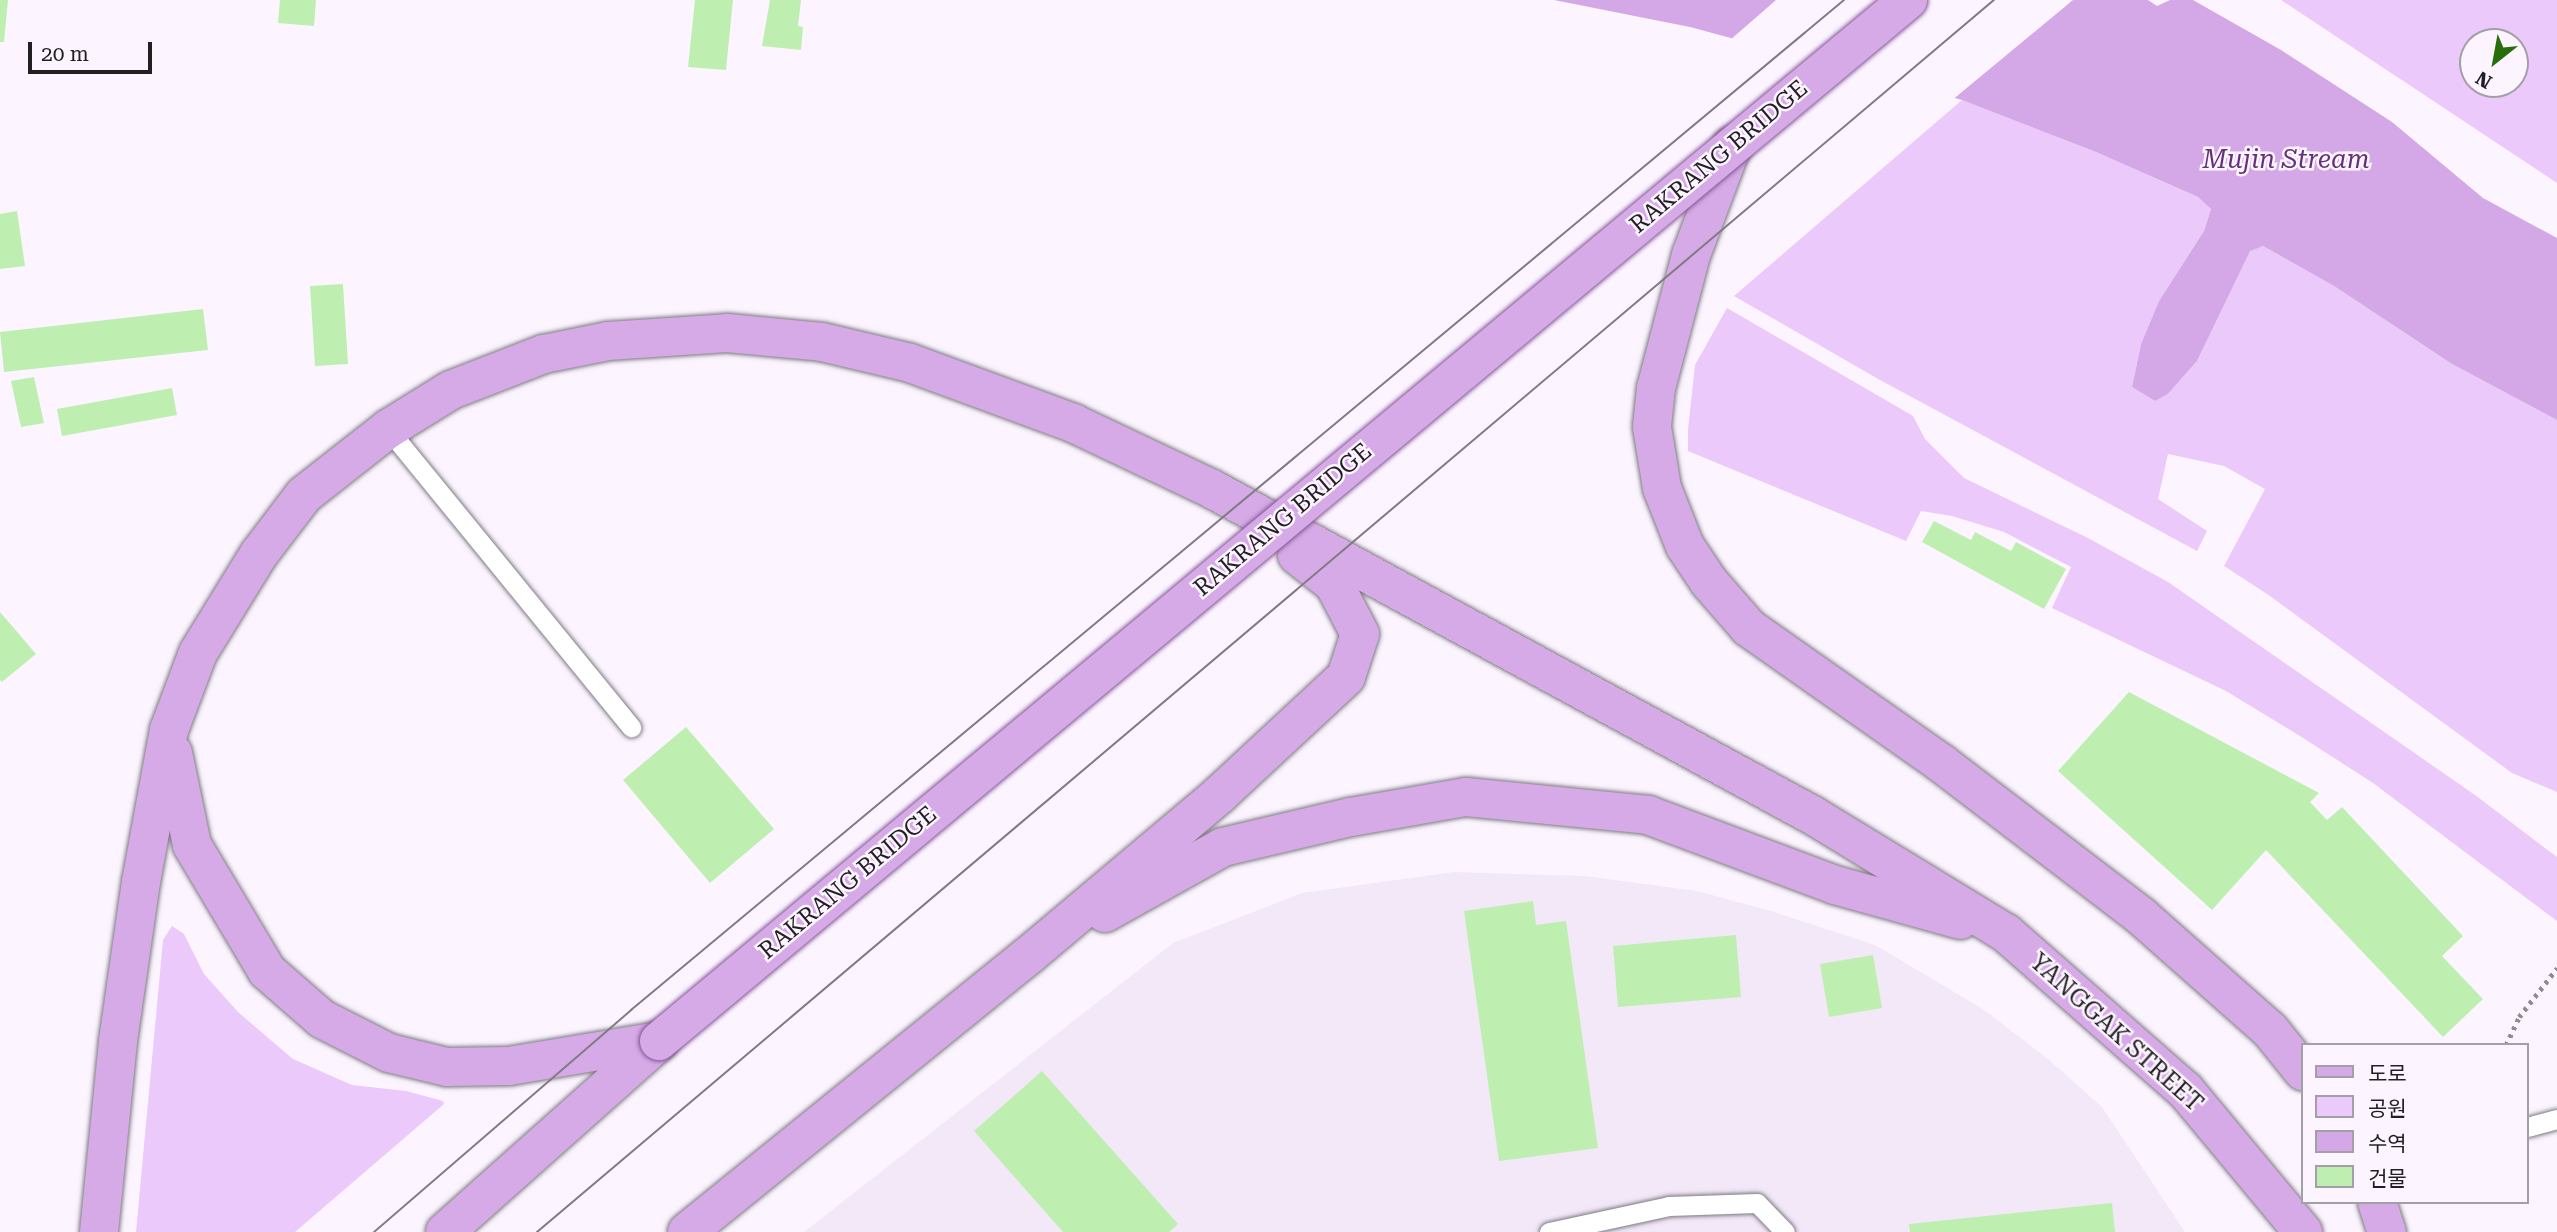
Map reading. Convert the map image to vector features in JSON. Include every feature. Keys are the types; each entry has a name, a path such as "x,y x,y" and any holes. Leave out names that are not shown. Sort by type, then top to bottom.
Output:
{"main road":[{"name":"RAKRANG BRIDGE","path":"445,1232 659,1041 1908,0"},
{"path":"1732,146 1692,255 1656,388 1653,427 1662,488 1685,546 1709,582 1749,628 1941,763 2141,916 2270,1030 2302,1070"},
{"path":"99,1232 118,1041 141,882 169,730 198,653 259,554 304,495 388,429 451,390 544,354 608,341 727,333 822,342 910,363 1073,423 1212,489 1334,584 1360,634 1346,677 1219,795 1028,956 687,1232"},
{"name":"YANGGAK STREET","path":"1212,489 1814,816 2006,933 2185,1090 2303,1232"},
{"path":"169,730 192,845 267,971 322,1019 389,1053 447,1067 509,1066 659,1041"},
{"path":"1028,956 1223,847 1350,817 1466,797 1648,815 1835,885 2006,933"}],"lane":[{"path":"388,429 631,727"},
{"path":"2529,1126 2557,1119"},
{"path":"1549,1232 1669,1206 1757,1203 1785,1232"}],"path":[{"path":"2507,1043 2519,1017 2557,968"}],"shaded area":[{"path":"1454,872 1585,876 1697,891 1771,911 1875,945 1983,1009 2048,1059 2102,1107 2185,1232 804,1232 1173,943 1302,893"}],"green space":[{"path":"2281,0 2557,0 2557,183"},
{"path":"1962,100 2096,152 2198,197 2211,209 2204,231 2159,301 2141,344 2132,387 2155,401 2168,394 2197,361 2250,250 2263,246 2334,286 2452,364 2557,420 2557,792 2512,773 2270,596 2224,566 2265,489 2224,466 2168,454 2158,499 2207,531 2197,551 1880,380 1734,296"},
{"path":"1727,308 1913,416 1925,439 1964,478 2088,538 2168,582 2475,795 2557,857 2557,921 2373,783 2300,736 2226,691 2052,608 2071,567 2004,532 1952,516 1921,511 1906,541 1688,451 1695,365"},
{"path":"172,926 184,934 204,974 238,1012 293,1059 352,1085 406,1091 443,1101 444,1104 295,1232 136,1232 163,940"}],"water":[{"name":"Mujin Stream","path":"1554,0 2148,0 2157,6 2170,0 2193,0 2281,50 2392,122 2483,198 2557,238 2557,420 2452,364 2334,286 2263,246 2250,251 2197,361 2168,394 2155,401 2132,387 2141,344 2159,301 2204,231 2211,209 2198,197 2096,152 1962,100 1690,27"}],"pier":[{"path":"1776,0 2073,0 1951,101 1729,41"}],"building":[{"path":"0,0 8,0 4,42 0,42"},
{"path":"280,0 316,0 314,26 278,23"},
{"path":"695,0 733,0 726,70 688,67"},
{"path":"770,0 801,0 798,26 803,27 801,50 762,46"},
{"path":"17,211 25,266 0,269 0,214"},
{"path":"343,284 348,364 315,366 310,286"},
{"path":"203,309 208,350 4,372 0,332"},
{"path":"34,377 44,423 21,427 11,381"},
{"path":"172,388 177,415 62,436 57,409"},
{"path":"1934,521 1971,540 1975,532 2011,551 2016,542 2066,569 2044,609 1922,542"},
{"path":"0,612 36,654 2,682 0,680"},
{"path":"2129,692 2319,793 2310,802 2327,820 2342,807 2463,936 2442,956 2483,999 2443,1037 2266,850 2212,910 2058,771"},
{"path":"686,727 774,829 710,883 623,780"},
{"path":"1533,901 1536,925 1566,921 1598,1148 1499,1161 1464,911"},
{"path":"1736,935 1741,997 1618,1007 1613,946"},
{"path":"1873,955 1882,1008 1829,1017 1820,964"},
{"path":"1042,1071 1178,1224 1169,1232 1063,1232 974,1131"},
{"path":"2112,1203 2115,1232 1910,1232 1909,1224"}],"tram line":[{"path":"374,1232 631,1010 1844,0"},
{"path":"537,1232 1994,0"}]}
